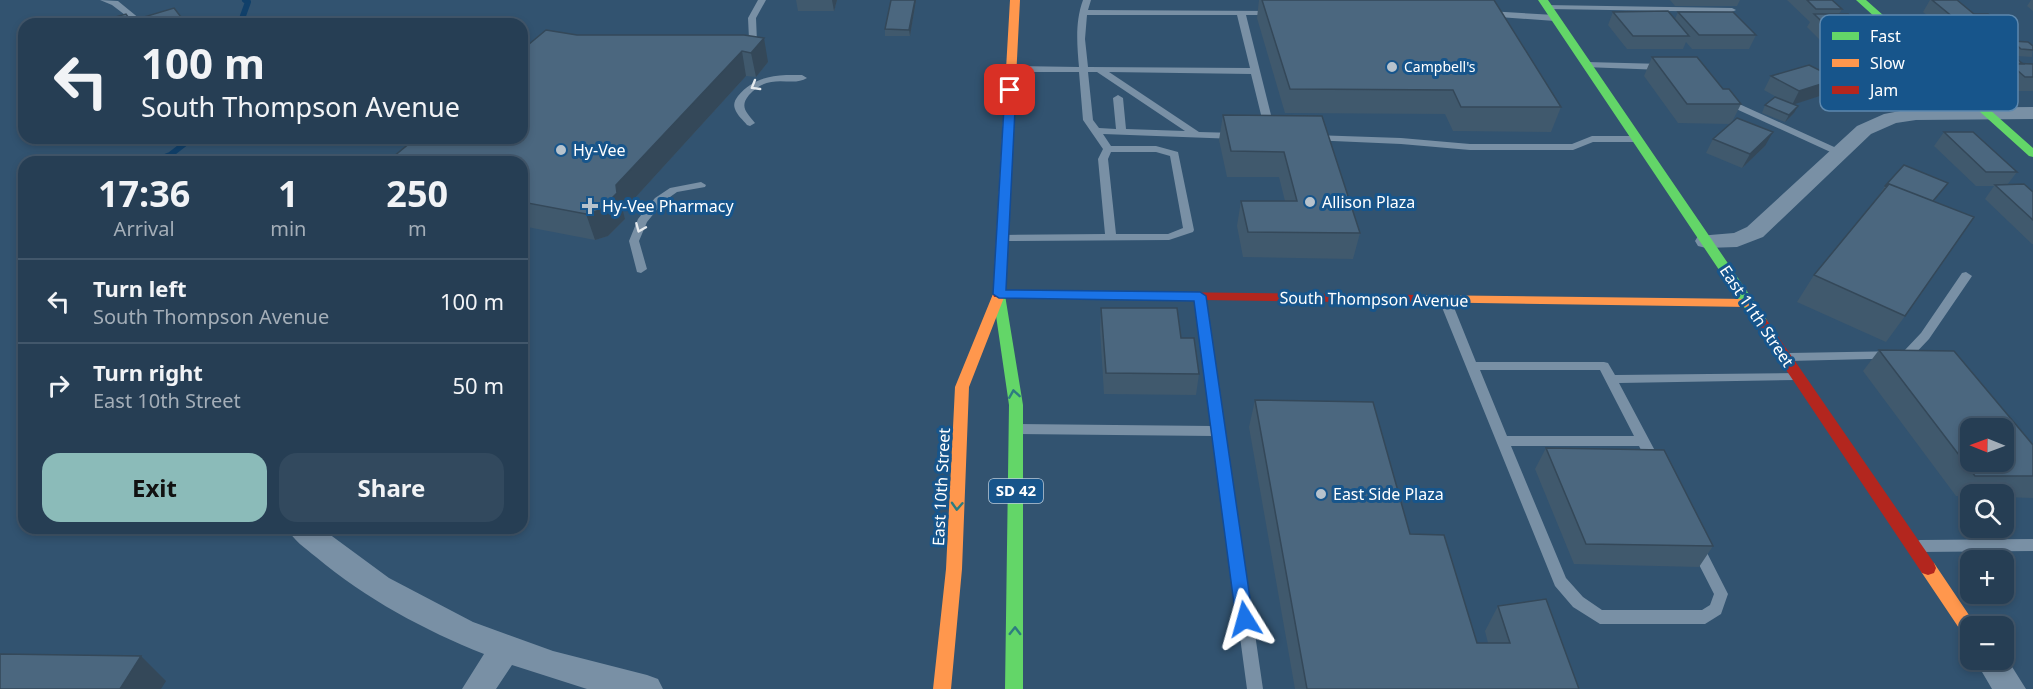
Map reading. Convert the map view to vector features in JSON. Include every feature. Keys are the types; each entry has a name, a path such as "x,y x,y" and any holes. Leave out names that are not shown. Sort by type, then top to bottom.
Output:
{"street":[{"name":"East 10th Street","path":"1014,689 1016,405 999,294 1015,0"},
{"path":"1861,0 1878,15"},
{"name":"East 11th Street","path":"1549,8 1960,616"},
{"path":"1986,111 2033,154"},
{"path":"1706,241 1737,240 1755,232 1864,130 1891,118 1916,114 2033,113"},
{"name":"East 10th Street","path":"942,689 954,569 962,387 999,294"},
{"name":"South Thompson Avenue","path":"999,294 1748,303"},
{"path":"308,534 349,568 442,624 505,650 569,671 646,689"},
{"path":"478,689 505,650"},
{"path":"1997,670 2010,689"}],"lane":[{"path":"104,0 115,3 135,18"},
{"path":"731,43 753,42 752,18 762,0"},
{"path":"1087,0 1083,12 1081,39 1088,120 1108,149"},
{"path":"1663,0 1670,9"},
{"path":"1476,14 1549,8 1732,10"},
{"path":"1083,12 1288,13"},
{"path":"1241,13 1255,71 1266,137 1284,137"},
{"path":"1587,65 1678,67"},
{"path":"1012,69 1255,71"},
{"path":"1100,70 1196,134"},
{"path":"750,123 739,109 739,102 747,90 760,82 781,77 801,78"},
{"path":"1118,98 1121,132"},
{"path":"1720,98 1840,153"},
{"path":"1094,131 1250,136"},
{"path":"1307,138 1401,141 1470,147 1573,147 1592,139 1637,139"},
{"path":"1002,238 1169,237 1189,230 1175,154 1156,149 1108,149"},
{"path":"1108,149 1103,159 1111,237"},
{"path":"640,269 634,241 642,221 659,200 674,190 701,185"},
{"path":"1785,357 1907,355 1925,336 1966,276"},
{"path":"1200,296 1255,689"},
{"path":"1445,300 1560,582 1578,602 1600,617 1706,617 1716,609 1721,594 1690,533"},
{"path":"1473,366 1604,366 1659,472"},
{"path":"1611,379 1798,376"},
{"path":"1016,429 1218,431"},
{"path":"1502,441 1643,441"},
{"path":"1912,546 2033,545"}],"building":[{"path":"891,0 915,0 909,30 885,29"},
{"name":"Campbell's","path":"1262,0 1494,0 1561,107 1461,107 1453,90 1290,89"},
{"path":"1807,0 1832,0 1842,9 1816,9"},
{"path":"1932,0 1957,0 1974,14 1989,15 1950,15"},
{"path":"174,8 181,17 178,18 141,18"},
{"path":"1668,11 1689,36 1633,36 1613,12"},
{"path":"1678,12 1733,12 1756,35 1699,35"},
{"path":"126,14 129,18 112,18"},
{"path":"1814,14 1849,15 1820,15 1820,20"},
{"name":"Hy-Vee","path":"546,30 577,35 744,35 764,38 751,53 742,51 616,185 617,193 600,210 586,214 528,203 528,156 394,156 409,144 528,144 528,45"},
{"path":"2018,41 2028,42 2033,46 2033,50 2021,49 2018,46"},
{"path":"1652,57 1697,57 1723,89 1729,89 1741,104 1687,104"},
{"path":"2018,63 2033,64 2033,77 2025,77 2018,71"},
{"path":"1809,65 1820,70 1820,84 1799,91 1771,76"},
{"path":"1775,97 1798,106 1789,115 1765,105"},
{"path":"1223,115 1322,116 1360,233 1248,232 1241,201 1297,201 1284,152 1231,151"},
{"path":"1737,118 1773,132 1750,154 1713,139"},
{"path":"1944,132 1973,132 2017,172 1986,172"},
{"path":"1904,165 1948,183 1933,201 1889,184 1886,187"},
{"path":"1889,184 1974,217 1905,316 1814,275"},
{"path":"2024,184 2033,192 2033,220 1995,185"},
{"path":"1101,308 1177,308 1181,338 1194,338 1199,374 1106,373"},
{"path":"1879,350 1954,351 2010,418 1960,418 1960,456"},
{"name":"East Side Plaza","path":"1255,400 1373,402 1410,534 1444,535 1477,643 1510,643 1498,606 1546,599 1579,689 1307,689"},
{"path":"2014,422 2033,445 2033,476 1975,476 1972,472 2014,472"},
{"path":"1546,448 1664,450 1713,546 1586,544"},
{"path":"0,654 141,656 120,689 0,689"}],"waterway":[{"path":"242,18 248,2 245,0"},
{"path":"167,156 184,144"}],"traffic: fast":[{"path":"1543,0 1761,322"},
{"path":"1861,0 1878,15"},
{"path":"1985,111 2033,154"},
{"path":"999,295 1016,405 1014,689"}],"traffic: slow":[{"path":"999,295 1015,0"},
{"path":"942,689 954,569 962,387 999,294"},
{"path":"1420,299 1748,303"},
{"path":"1928,568 1960,616"}],"traffic: jam":[{"path":"999,294 1420,299"},
{"path":"1761,322 1928,568"}],"place":[{"name":"Campbell's","path":"1392,67"},
{"name":"Hy-Vee","path":"561,150"},
{"name":"Allison Plaza","path":"1310,202"},
{"name":"Hy-Vee Pharmacy","path":"590,206"},
{"name":"East Side Plaza","path":"1321,494"}],"route":[{"path":"1010,90 999,294 1200,296 1245,619"}]}
